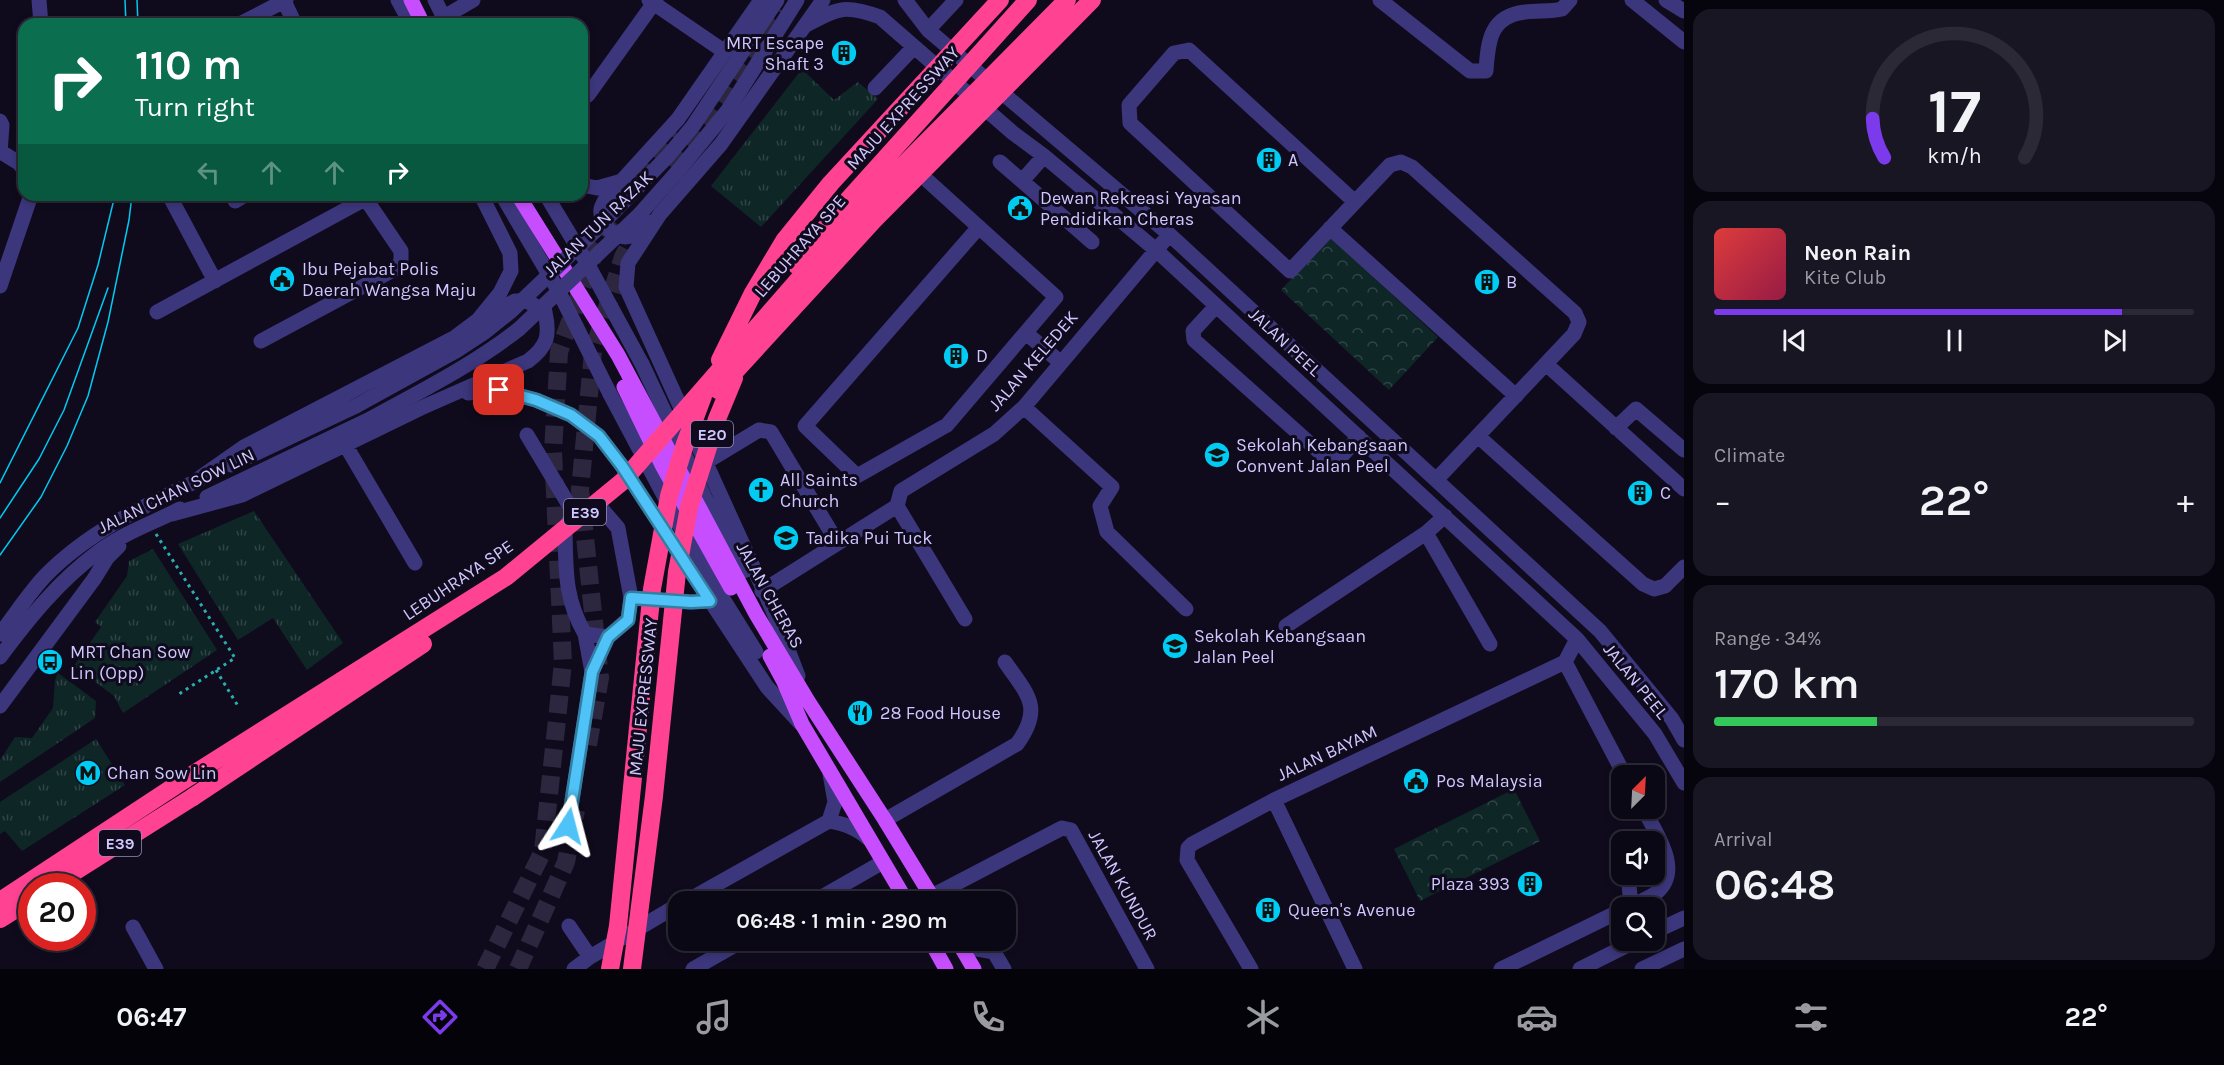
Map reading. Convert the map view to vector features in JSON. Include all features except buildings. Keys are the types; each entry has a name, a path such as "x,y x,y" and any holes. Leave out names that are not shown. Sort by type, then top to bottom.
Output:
{"highway":[{"name":"MAJU EXPRESSWAY","path":"610,969 618,926 652,589 669,496 703,396 753,293 784,241 831,183 1000,0"},
{"name":"MAJU EXPRESSWAY","path":"632,969 654,796 677,572 689,507 717,419 735,375 769,309 797,264 847,201 1028,0"},
{"name":"LEBUHRAYA SPE","path":"0,901 181,782 506,577 623,481 861,208 1067,0"},
{"name":"LEBUHRAYA SPE","path":"73,873 193,797 516,581 628,489 874,220 1092,0"},
{"path":"0,919 18,908"}],"main road":[{"path":"403,2 418,18"},
{"name":"JALAN CHERAS","path":"522,201 618,355 756,614 928,891"},
{"name":"JALAN CHERAS","path":"584,299 662,465 784,682 802,724 900,891"},
{"path":"936,951 946,969"},
{"path":"964,951 974,969"}],"street":[{"path":"39,0 40,18"},
{"path":"251,18 285,0 292,18"},
{"path":"435,0 444,18"},
{"path":"448,18 473,0"},
{"path":"761,0 678,119 607,197 601,208 602,220 610,232 629,237 642,231 660,214 721,144 823,0"},
{"name":"JALAN TUN RAZAK","path":"356,406 456,351 510,312 668,156 693,126 777,0"},
{"name":"JALAN TUN RAZAK","path":"370,419 476,360 519,329 639,215 728,110 797,0"},
{"name":"JALAN PEEL","path":"906,0 928,30 1170,235 1600,631 1678,714 1684,740"},
{"path":"928,30 956,0"},
{"path":"1380,0 1470,71 1486,71 1487,50 1492,31 1505,16 1525,11 1550,12 1562,9 1570,0"},
{"path":"1632,0 1684,42"},
{"path":"588,95 653,1 725,52"},
{"path":"403,2 407,18"},
{"name":"JALAN PEEL","path":"806,25 836,9 860,10 880,17 1013,133 1156,249 1577,639 1655,734 1684,783"},
{"path":"875,88 914,47"},
{"path":"1355,202 1189,50 1174,53 1129,105 1130,123 1290,271 1390,165 1401,162 1412,167 1575,313 1579,322 1574,334 1436,480"},
{"path":"1013,133 1029,115"},
{"path":"0,121 1,153 18,162"},
{"path":"1022,182 1044,156"},
{"path":"1000,162 1092,242"},
{"path":"588,186 597,188 622,181"},
{"path":"928,181 979,227 1056,297 947,425 857,476 805,426 979,227"},
{"path":"0,286 30,201"},
{"path":"172,201 215,281"},
{"path":"157,312 357,201"},
{"path":"261,341 397,268 402,251 367,201"},
{"path":"478,320 507,282 512,261 484,201"},
{"path":"505,201 558,290 695,554 802,724"},
{"path":"550,201 578,246 642,364 705,498 764,609 808,700"},
{"path":"660,214 628,263 626,287 762,591 774,613 808,700"},
{"path":"1330,228 1516,396"},
{"name":"JALAN KELEDEK","path":"762,591 897,506 901,491 994,434 1024,407 1170,235"},
{"path":"171,514 242,495 421,408 528,361 540,352 546,341 548,327 545,312 527,301 515,301 478,320 454,338 415,360 244,447 194,482"},
{"path":"1216,306 1193,331 1194,340 1325,457 1339,459 1359,437"},
{"path":"1026,333 1060,362"},
{"path":"1546,364 1684,489"},
{"path":"456,394 499,390 536,400 571,415 599,436 622,466 766,687 802,724"},
{"name":"JALAN CHAN SOW LIN","path":"0,634 45,576 86,540 132,513 194,482 356,406"},
{"path":"1024,407 1112,487 1100,506 1107,532 1186,609"},
{"path":"1616,428 1636,409 1684,450"},
{"name":"JALAN CHAN SOW LIN","path":"0,657 25,622 58,585 99,551 148,523 370,419"},
{"path":"706,462 759,430 771,432 837,542"},
{"path":"527,435 572,510"},
{"path":"1479,437 1643,584 1654,589 1665,586 1684,567"},
{"path":"345,446 415,563"},
{"path":"897,506 965,618"},
{"path":"568,826 592,672 608,637 628,620 631,598 618,528 600,507 572,510"},
{"path":"572,510 565,529 567,588 577,621 585,634 592,672"},
{"path":"1287,626 1426,533 1445,516"},
{"path":"0,706 107,558 131,532"},
{"path":"1426,533 1490,644"},
{"path":"631,598 710,601"},
{"path":"585,634 608,637"},
{"path":"1577,639 1565,662 1619,765"},
{"path":"885,820 1017,744 1033,711 1028,695 1005,662"},
{"name":"JALAN BAYAM","path":"1355,969 1274,800 1565,662"},
{"path":"830,772 835,802 830,820"},
{"path":"1251,969 1187,860 1186,854 1192,844 1274,800"},
{"path":"704,891 830,820 850,825 869,839"},
{"name":"JALAN KUNDUR","path":"948,891 1062,828 1066,828 1071,830 1147,969"},
{"path":"1665,856 1668,859 1669,873 1665,880"},
{"path":"832,891 883,862"},
{"path":"1648,897 1656,893 1662,885"},
{"path":"574,969 668,911"},
{"path":"1501,969 1611,915"},
{"path":"1665,927 1684,918"},
{"path":"569,926 590,957"},
{"path":"133,927 156,969"},
{"path":"1642,969 1684,949"},
{"path":"693,969 725,951"},
{"path":"990,951 994,952 1004,969"},
{"path":"1580,969 1616,951"}],"path":[{"path":"148,523 235,658 179,694"},
{"path":"216,670 238,706"}],"green space":[{"path":"802,69 834,100 858,82 878,99 761,227 711,186"},
{"path":"1330,237 1438,337 1389,390 1281,290"},
{"path":"254,511 343,643 307,670 273,618 238,640 178,544"},
{"path":"153,549 217,650 123,713 114,696 74,666 101,627 95,622 127,576 129,561"},
{"path":"58,673 96,701 95,718 0,782 0,760 15,737 32,738 53,708 55,680"},
{"path":"96,739 125,785 22,851 5,831 0,834 0,802"},
{"path":"1514,789 1540,841 1420,901 1394,849"}],"tunnel":[{"path":"673,168 782,11"},
{"path":"640,180 674,131"},
{"path":"485,969 543,851 563,663 553,451 559,352 597,246 617,216"},
{"path":"588,745 600,678 580,490 593,352 623,257 641,223"},
{"path":"518,969 566,862 576,810"}],"tram line":[{"path":"125,0 126,18"},
{"path":"137,0 138,18"},
{"path":"0,483 78,328 98,265 114,201"},
{"path":"0,555 41,497 67,446 88,396 108,322 131,201"},
{"path":"0,518 39,459 64,410 108,288"}],"place":[{"name":"MRT Escape Shaft 3","path":"844,53"},
{"name":"A","path":"1269,160"},
{"name":"Dewan Rekreasi Yayasan Pendidikan Cheras","path":"1020,208"},
{"name":"Ibu Pejabat Polis Daerah Wangsa Maju","path":"282,279"},
{"name":"B","path":"1487,282"},
{"name":"D","path":"956,356"},
{"name":"Sekolah Kebangsaan Convent Jalan Peel","path":"1217,455"},
{"name":"All Saints Church","path":"761,490"},
{"name":"C","path":"1640,493"},
{"name":"Tadika Pui Tuck","path":"786,538"},
{"name":"Sekolah Kebangsaan Jalan Peel","path":"1175,646"},
{"name":"MRT Chan Sow Lin (Opp)","path":"50,662"},
{"name":"28 Food House","path":"860,713"},
{"name":"Chan Sow Lin","path":"88,773"},
{"name":"Pos Malaysia","path":"1416,781"},
{"name":"Plaza 393","path":"1530,884"},
{"name":"Queen's Avenue","path":"1268,910"}],"route":[{"path":"499,390 536,400 571,415 599,436 622,466 710,601 631,598 628,620 608,637 592,672 568,826"}]}
